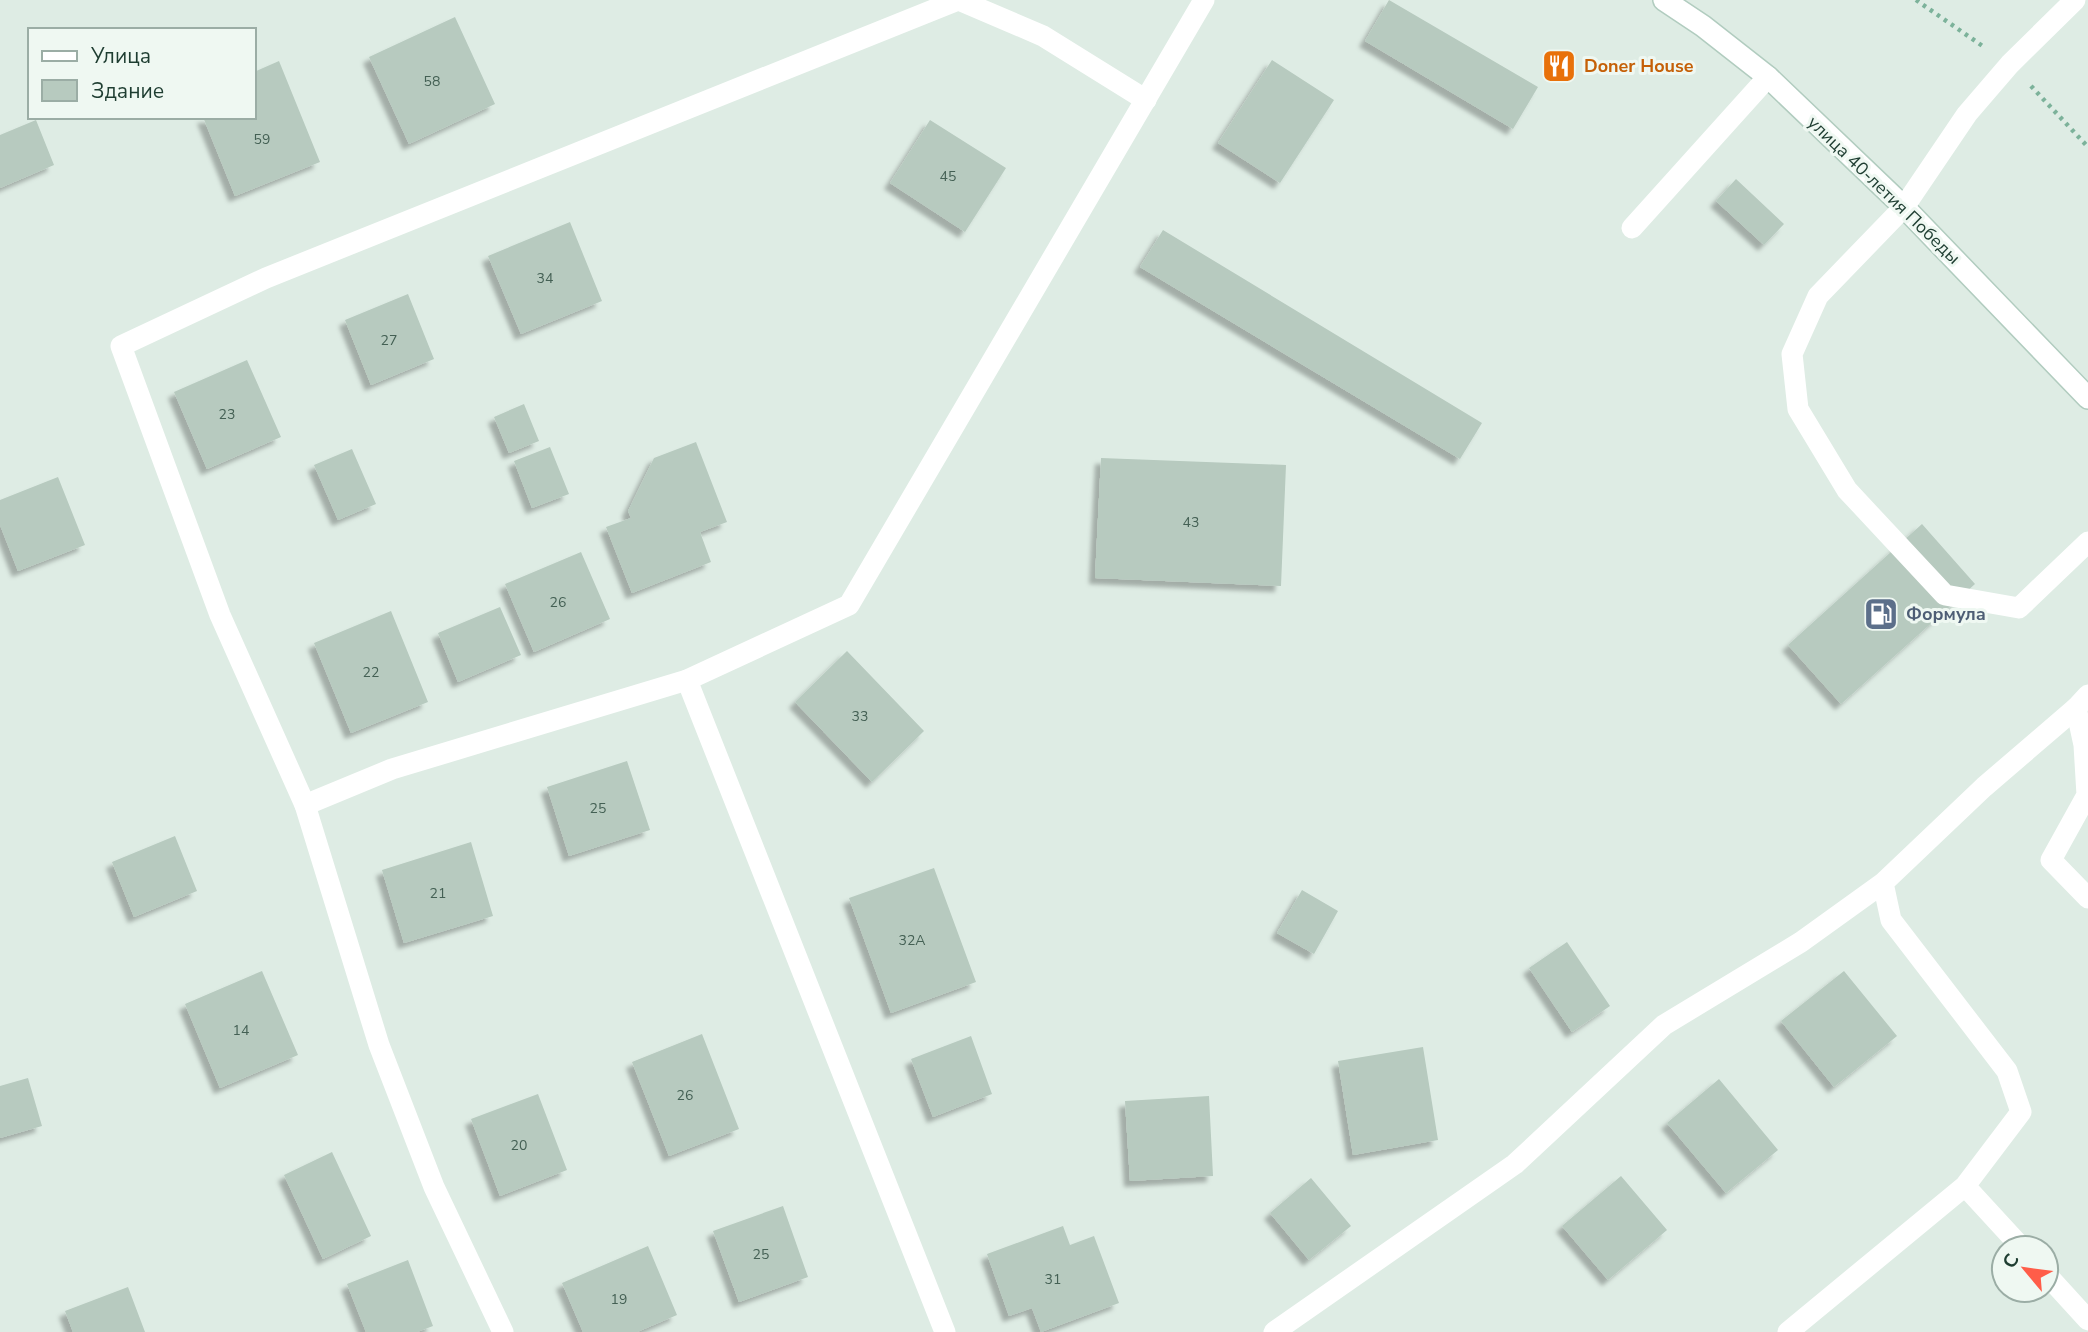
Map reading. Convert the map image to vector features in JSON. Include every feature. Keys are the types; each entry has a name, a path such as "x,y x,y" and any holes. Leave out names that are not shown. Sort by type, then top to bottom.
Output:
{"street":[{"path":"503,1332 434,1187 379,1045 305,805 220,615 121,346 266,278 959,0 1043,36 1146,100"},
{"path":"305,805 392,769 687,680 849,605 1204,0"},
{"name":"улица 40-летия Победы","path":"1664,0 1703,26 1768,77 1904,206 2088,398"},
{"path":"2075,0 2010,64 1967,114 1904,206 1818,296 1792,354 1798,409 1847,490 1945,595 2019,608 2088,542"},
{"path":"1632,228 1768,77"},
{"path":"687,680 945,1332"},
{"path":"1278,1331 1515,1164 1664,1025 1801,942 1883,883 1984,787 2082,702"},
{"path":"2082,702 2087,795 2051,860 2088,898"},
{"path":"1788,1332 1965,1186 2021,1112 2007,1071 1891,920 1883,883"},
{"path":"1965,1186 2009,1234"},
{"path":"2060,1289 2088,1320"}],"building":[{"path":"1389,0 1538,87 1513,129 1365,41"},
{"path":"455,17 495,104 409,144 369,57"},
{"path":"1272,60 1334,100 1280,183 1218,143"},
{"path":"279,61 320,162 235,196 204,119 256,119 256,71"},
{"path":"36,120 54,165 0,188 0,135"},
{"path":"930,120 1006,168 965,232 890,183"},
{"path":"1736,179 1784,224 1764,245 1716,201"},
{"path":"570,222 602,301 521,334 488,256"},
{"path":"1163,230 1482,423 1460,459 1140,267"},
{"path":"408,294 434,359 371,385 345,320"},
{"path":"247,360 281,437 207,469 174,392"},
{"path":"524,404 539,441 509,453 494,417"},
{"path":"696,442 727,522 700,532 711,562 632,593 606,527 631,518 628,511 654,458"},
{"path":"550,447 569,494 532,508 514,461"},
{"path":"352,449 376,504 338,520 314,465"},
{"path":"1101,458 1286,465 1281,586 1095,578"},
{"path":"58,477 85,545 18,571 0,525 0,500"},
{"name":"Формула","path":"1922,524 1975,584 1841,704 1788,645"},
{"path":"581,552 610,619 534,652 505,584"},
{"path":"500,607 521,655 458,682 438,633"},
{"path":"391,611 428,702 351,733 314,643"},
{"path":"847,651 924,731 872,782 795,702"},
{"path":"627,761 650,830 569,856 547,787"},
{"path":"175,836 197,891 134,917 112,862"},
{"path":"471,842 493,916 404,943 382,870"},
{"path":"934,868 976,982 891,1013 849,898"},
{"path":"1302,890 1338,911 1314,954 1277,933"},
{"path":"1567,942 1610,1006 1572,1032 1529,968"},
{"path":"262,971 298,1055 220,1088 185,1004"},
{"path":"1844,971 1897,1036 1834,1087 1781,1021"},
{"path":"702,1034 739,1129 669,1156 632,1062"},
{"path":"971,1036 992,1094 933,1117 911,1059"},
{"path":"1423,1047 1438,1140 1353,1155 1338,1061"},
{"path":"28,1078 42,1126 0,1138 0,1086"},
{"path":"1719,1079 1778,1150 1726,1193 1667,1123"},
{"path":"538,1094 567,1170 500,1196 471,1119"},
{"path":"1209,1096 1213,1176 1130,1181 1125,1101"},
{"path":"332,1152 371,1236 323,1259 284,1175"},
{"path":"1621,1176 1667,1230 1608,1280 1562,1226"},
{"path":"1311,1178 1351,1226 1309,1260 1270,1213"},
{"path":"783,1206 808,1277 739,1302 713,1231"},
{"path":"1063,1226 1070,1245 1094,1236 1119,1303 1041,1332 1032,1308 1009,1316 987,1254"},
{"path":"648,1246 677,1315 637,1332 583,1332 562,1283"},
{"path":"408,1260 433,1326 417,1332 366,1332 347,1284"},
{"path":"128,1287 145,1332 73,1332 65,1311"}],"place":[{"name":"Doner House","path":"1559,66"},
{"name":"Формула","path":"1881,614"}]}
